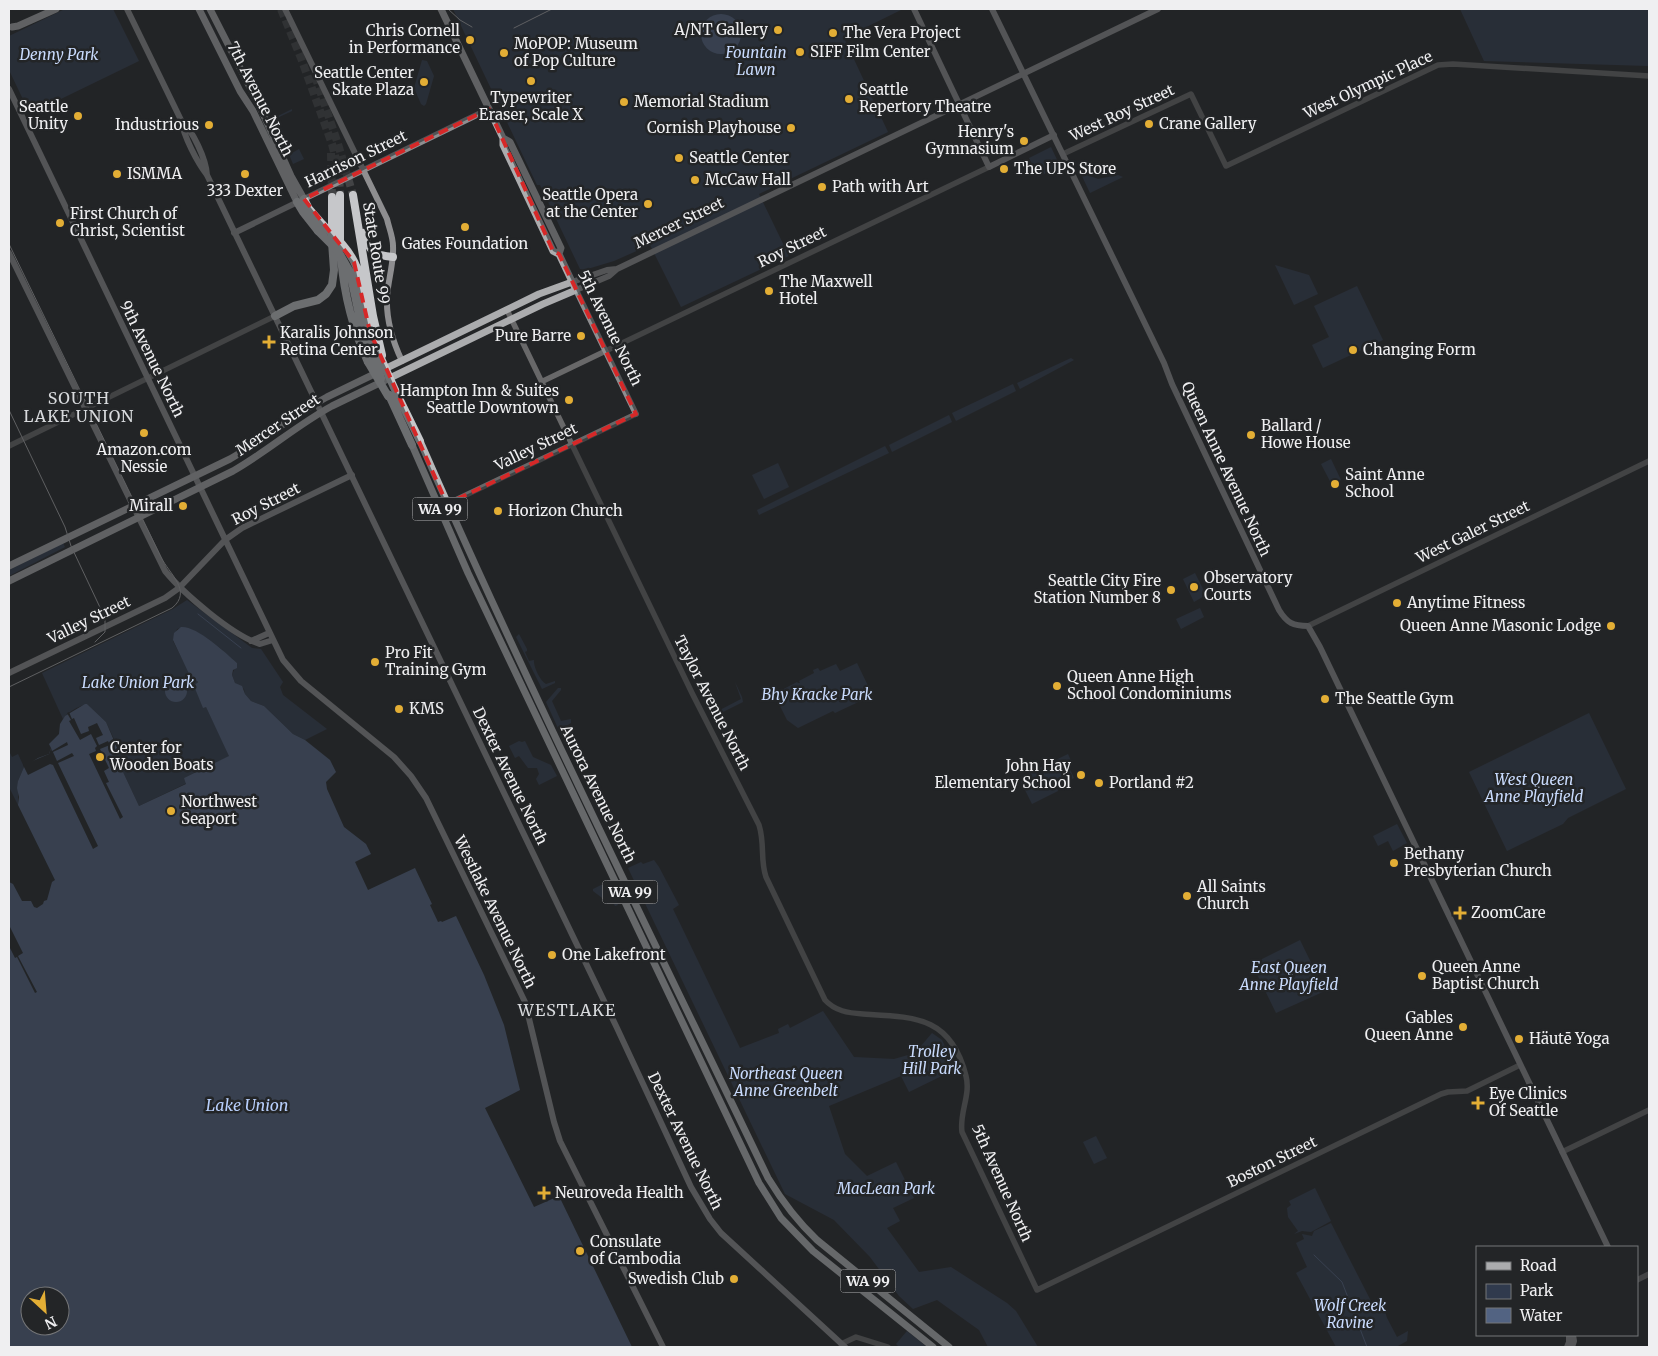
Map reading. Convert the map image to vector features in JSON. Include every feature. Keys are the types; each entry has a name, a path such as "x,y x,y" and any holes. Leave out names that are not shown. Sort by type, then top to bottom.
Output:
{"highway":[{"name":"State Route 99","path":"353,195 373,316 376,358"},
{"name":"State Route 99","path":"275,316 294,306 318,300 326,294 332,285 334,270 332,242 336,196 344,289 352,323 388,373"},
{"name":"Aurora Avenue North","path":"300,201 303,212 320,228 353,270 362,329 468,573 759,1183 781,1218 813,1251 933,1347"},
{"path":"358,221 372,252 393,257"},
{"name":"Aurora Avenue North","path":"388,373 391,396 420,441 536,697 768,1178 782,1202 799,1223 817,1240 949,1347"}],"main road":[{"path":"10,28 16,22 45,9"},
{"path":"10,28 56,9"},
{"name":"Dexter Avenue North","path":"127,9 181,120 187,126 206,165 207,175 234,233 322,411 691,1187 710,1219 721,1233 843,1345"},
{"name":"7th Avenue North","path":"198,9 300,201"},
{"name":"7th Avenue North","path":"210,9 260,108 291,176 300,201"},
{"path":"285,9 363,170 393,240 387,311 393,339 402,361 406,363 446,344 481,334"},
{"name":"5th Avenue North","path":"441,9 504,138 503,145 553,251 559,254 636,414"},
{"path":"914,9 989,167"},
{"name":"Queen Anne Avenue North","path":"992,9 1160,354 1172,384 1279,610 1290,624 1308,626"},
{"name":"Mercer Street","path":"9,581 248,462 322,411 511,319 610,276 617,269 1158,9"},
{"name":"9th Avenue North","path":"9,88 273,640"},
{"name":"Harrison Street","path":"234,233 489,109"},
{"name":"Roy Street","path":"989,167 1054,135"},
{"path":"9,253 161,565 179,588 240,635 262,644 273,640"},
{"name":"Mercer Street","path":"9,566 243,452 317,402 540,294 607,270 617,269"},
{"name":"Roy Street","path":"179,588 225,540 242,528 352,475"},
{"name":"Valley Street","path":"9,673 165,598 179,588"},
{"path":"1308,626 1395,801 1608,1246"},
{"path":"251,641 269,633"},
{"name":"Westlake Avenue North","path":"273,640 286,666 294,675 386,750 411,776 426,798 525,1002 560,1141 663,1347"}],"street":[{"name":"West Olympic Place","path":"1191,94 1226,166 1438,65 1461,64 1649,76"},
{"name":"West Roy Street","path":"1063,154 1191,94"},
{"name":"Roy Street","path":"541,382 989,167"},
{"name":"Taylor Avenue North","path":"507,310 684,677 759,825 764,844 763,861 766,877 825,1000 842,1011 914,1018 933,1025 940,1031"},
{"path":"9,446 275,316"},
{"name":"Valley Street","path":"447,504 636,414"},
{"name":"West Galer Street","path":"1308,626 1649,460"},
{"name":"5th Avenue North","path":"940,1031 957,1053 966,1073 968,1090 961,1124 966,1143 1036,1290"},
{"name":"Boston Street","path":"1036,1290 1441,1094 1467,1090 1520,1065"},
{"path":"1562,1152 1649,1110"},
{"path":"843,1345 856,1337 888,1347"}],"highlighted area":[{"path":"489,109 553,251 559,254 636,414 447,504 370,332 354,262 304,199"}],"green space":[{"name":"Denny Park","path":"65,9 113,9 139,61 30,114 9,70 9,36"},
{"name":"Seattle Center","path":"453,9 903,9 844,38 888,132 759,194 789,256 681,307 650,245 614,261 584,270 580,269 540,185 537,185"},
{"path":"1460,9 1649,9 1649,66 1484,61"},
{"name":"Seattle Center Skate Plaza","path":"422,60 427,61 434,76 424,106 421,104 414,88"},
{"path":"292,109 292,111 277,118 292,153 299,149 304,159 293,164 274,118"},
{"path":"1051,147 1060,166 1038,177 1029,158"},
{"path":"1080,172 1098,179 1118,175 1123,177 1090,193"},
{"path":"1275,265 1309,275 1318,294 1294,305"},
{"path":"1357,286 1383,340 1323,368 1312,345 1329,337 1314,306"},
{"path":"1071,358 1074,360 1020,389 1017,383"},
{"path":"1013,384 1016,391 956,421 952,413"},
{"path":"949,415 952,422 892,452 889,445"},
{"path":"885,446 889,453 759,515 757,510"},
{"path":"1331,459 1341,480 1332,485 1321,464"},
{"path":"778,463 789,487 764,499 752,475"},
{"path":"63,543 65,547 9,576 9,570"},
{"name":"Observatory Courts","path":"1195,573 1206,595 1194,602 1183,579"},
{"name":"Lake Union Park","path":"187,600 252,648 261,649 283,682 280,687 283,695 327,729 305,740 293,734 264,706 251,701 245,694 244,689 235,683 232,675 237,663 232,658 200,634 184,628 177,629 173,641 193,680 197,680 195,686 203,707 206,707 230,756 184,778 187,783 139,806 116,757 121,754 106,722 87,704 67,714 63,719 42,673 173,609"},
{"name":"Observatory Courts","path":"1200,608 1204,617 1181,629 1176,619"},
{"path":"519,634 527,649 525,652 529,661 534,660 541,680 546,684 555,681 555,683 542,689 516,637"},
{"name":"Bhy Kracke Park","path":"857,663 871,692 868,694 869,697 835,713 833,711 798,728 787,720 774,694 797,682 800,683 799,681 814,673 813,670 818,668 820,671 836,664 840,671"},
{"path":"735,682 743,702 719,714 716,718 723,732 721,733 702,697 705,697 710,708 716,712 741,699"},
{"path":"558,688 561,688 561,690 552,701 561,721 571,719 571,723 561,729 570,748 578,744 580,745 573,750 568,750 546,702"},
{"name":"West Queen Anne Playfield","path":"1589,713 1626,789 1568,818 1563,824 1507,851 1469,772"},
{"path":"519,741 525,741 533,757 551,765 557,776 539,785 536,779 539,774 537,768 528,768 519,756 515,758 509,746"},
{"path":"9,751 12,757 18,754 24,767 18,781 18,805 9,787"},
{"path":"1068,754 1072,763 1068,765 1074,778 1056,786 1058,791 1032,804 1019,778"},
{"path":"1397,824 1407,843 1393,851 1388,841 1378,846 1373,836"},
{"name":"Northeast Queen Anne Greenbelt","path":"654,860 679,905 673,909 740,1048 779,1033 778,1029 788,1024 790,1028 823,1011 854,1057 894,1059 915,1053 932,1033 942,1040 956,1069 909,1092 901,1076 829,1106 845,1154 867,1176 896,1162 914,1198 893,1208 900,1221 887,1228 919,1272 951,1267 1007,1303 1016,1311 1038,1347 988,1347 979,1330 937,1300 913,1309 899,1296 870,1257 834,1220 785,1194 628,868 641,862 643,864"},
{"path":"607,882 618,905 610,904 593,891 593,889"},
{"name":"East Queen Anne Playfield","path":"1300,940 1325,991 1276,1013 1252,964"},
{"path":"1096,1136 1107,1158 1094,1164 1083,1142"},
{"path":"1315,1188 1331,1221 1311,1232 1302,1231 1294,1234 1298,1231 1288,1217 1287,1208 1291,1205 1289,1201"},
{"name":"Wolf Creek Ravine","path":"1331,1223 1372,1303 1384,1308 1397,1337 1408,1331 1407,1341 1396,1347 1336,1347 1296,1273 1307,1267 1296,1243 1304,1239 1302,1234 1312,1236 1314,1231"},
{"path":"907,1331 927,1347 899,1347 896,1344"}],"water":[{"path":"725,14 732,17 738,23 741,34 740,42 732,51 725,54 717,54 710,51 702,42 701,30 704,23 713,15"},
{"name":"Lake Union","path":"181,627 203,635 237,663 237,668 233,670 232,675 235,683 242,686 245,694 251,701 264,706 293,734 305,740 330,760 336,772 326,782 327,789 344,827 366,844 371,854 355,862 368,890 415,868 432,904 430,905 438,922 456,916 484,975 504,1025 520,1090 485,1108 534,1207 559,1196 632,1347 9,1347 9,882 13,884 22,901 31,901 34,907 37,908 47,900 52,882 55,880 18,805 18,781 24,767 38,758 49,754 51,748 49,744 59,734 60,724 65,716 85,704 106,722 121,754 116,757 139,806 186,784 184,778 229,756 206,707 203,708 194,686 198,682 195,679 192,680 173,640 174,633"},
{"path":"176,680 184,683 187,691 184,699 176,702 168,699 165,691 168,683"}],"pier":[{"path":"69,712 72,719 74,718 81,734 89,731 88,727 97,723 103,735 96,738 99,745 108,741 110,745 100,749 109,768 104,771 109,782 106,783 123,817 120,819 89,754 96,751 95,748 97,746 91,734 80,740 69,721 71,720 67,713"},
{"path":"67,742 68,745 53,752 57,761 72,753 74,756 58,763 98,846 93,849 53,765 50,764 28,775 23,765 49,754 51,748 52,751"},
{"path":"9,925 23,953 18,956 37,992 35,993 17,957 15,958 9,946"}],"waterway":[{"path":"198,614 241,648"},
{"path":"1314,1255 1342,1282 1367,1347"}],"tunnel":[{"path":"281,9 332,144 339,171 340,195"},
{"path":"315,76 353,195"},
{"path":"331,153 332,197"}],"tram line":[{"path":"9,244 161,557 180,589 178,602 172,608 9,687"},
{"path":"9,410 65,527 71,546 105,618 105,632 95,642"}],"railway":[{"path":"448,9 460,20 472,27"},
{"path":"514,28 552,9"}],"place":[{"name":"A/NT Gallery","path":"778,30"},
{"name":"The Vera Project","path":"833,33"},
{"name":"Chris Cornell in Performance","path":"470,40"},
{"name":"SIFF Film Center","path":"800,52"},
{"name":"MoPOP: Museum of Pop Culture","path":"504,53"},
{"name":"Typewriter Eraser, Scale X","path":"531,81"},
{"name":"Seattle Center Skate Plaza","path":"424,82"},
{"name":"Seattle Repertory Theatre","path":"849,99"},
{"name":"Memorial Stadium","path":"624,102"},
{"name":"Seattle Unity","path":"78,116"},
{"name":"Crane Gallery","path":"1149,124"},
{"name":"Industrious","path":"209,125"},
{"name":"Cornish Playhouse","path":"791,128"},
{"name":"Henry's Gymnasium","path":"1024,141"},
{"name":"Seattle Center","path":"679,158"},
{"name":"The UPS Store","path":"1004,169"},
{"name":"ISMMA","path":"117,174"},
{"name":"333 Dexter","path":"245,174"},
{"name":"McCaw Hall","path":"695,180"},
{"name":"Path with Art","path":"822,187"},
{"name":"Seattle Opera at the Center","path":"648,204"},
{"name":"First Church of Christ, Scientist","path":"60,223"},
{"name":"Gates Foundation","path":"465,227"},
{"name":"The Maxwell Hotel","path":"769,291"},
{"name":"Pure Barre","path":"581,336"},
{"name":"Karalis Johnson Retina Center","path":"269,342"},
{"name":"Changing Form","path":"1353,350"},
{"name":"Hampton Inn & Suites Seattle Downtown","path":"569,400"},
{"name":"Amazon.com Nessie","path":"144,433"},
{"name":"Ballard / Howe House","path":"1251,435"},
{"name":"Saint Anne School","path":"1335,484"},
{"name":"Mirall","path":"183,506"},
{"name":"Horizon Church","path":"498,511"},
{"name":"Observatory Courts","path":"1194,587"},
{"name":"Seattle City Fire Station Number 8","path":"1171,590"},
{"name":"Anytime Fitness","path":"1397,603"},
{"name":"Queen Anne Masonic Lodge","path":"1611,626"},
{"name":"Pro Fit Training Gym","path":"375,662"},
{"name":"Queen Anne High School Condominiums","path":"1057,686"},
{"name":"The Seattle Gym","path":"1325,699"},
{"name":"KMS","path":"399,709"},
{"name":"Center for Wooden Boats","path":"100,757"},
{"name":"John Hay Elementary School","path":"1081,775"},
{"name":"Portland #2","path":"1099,783"},
{"name":"Northwest Seaport","path":"171,811"},
{"name":"Bethany Presbyterian Church","path":"1394,863"},
{"name":"All Saints Church","path":"1187,896"},
{"name":"ZoomCare","path":"1460,913"},
{"name":"One Lakefront","path":"552,955"},
{"name":"Queen Anne Baptist Church","path":"1422,976"},
{"name":"Gables Queen Anne","path":"1463,1027"},
{"name":"Häutē Yoga","path":"1519,1039"},
{"name":"Eye Clinics Of Seattle","path":"1478,1103"},
{"name":"Neuroveda Health","path":"544,1193"},
{"name":"Consulate of Cambodia","path":"580,1251"},
{"name":"Swedish Club","path":"734,1279"}],"district":[{"name":"SOUTH LAKE UNION","path":"79,407"},
{"name":"WESTLAKE","path":"567,1010"}],"park label":[{"name":"Fountain Lawn","path":"756,62"},
{"name":"Trolley Hill Park","path":"932,1060"},
{"name":"MacLean Park","path":"886,1189"}]}
